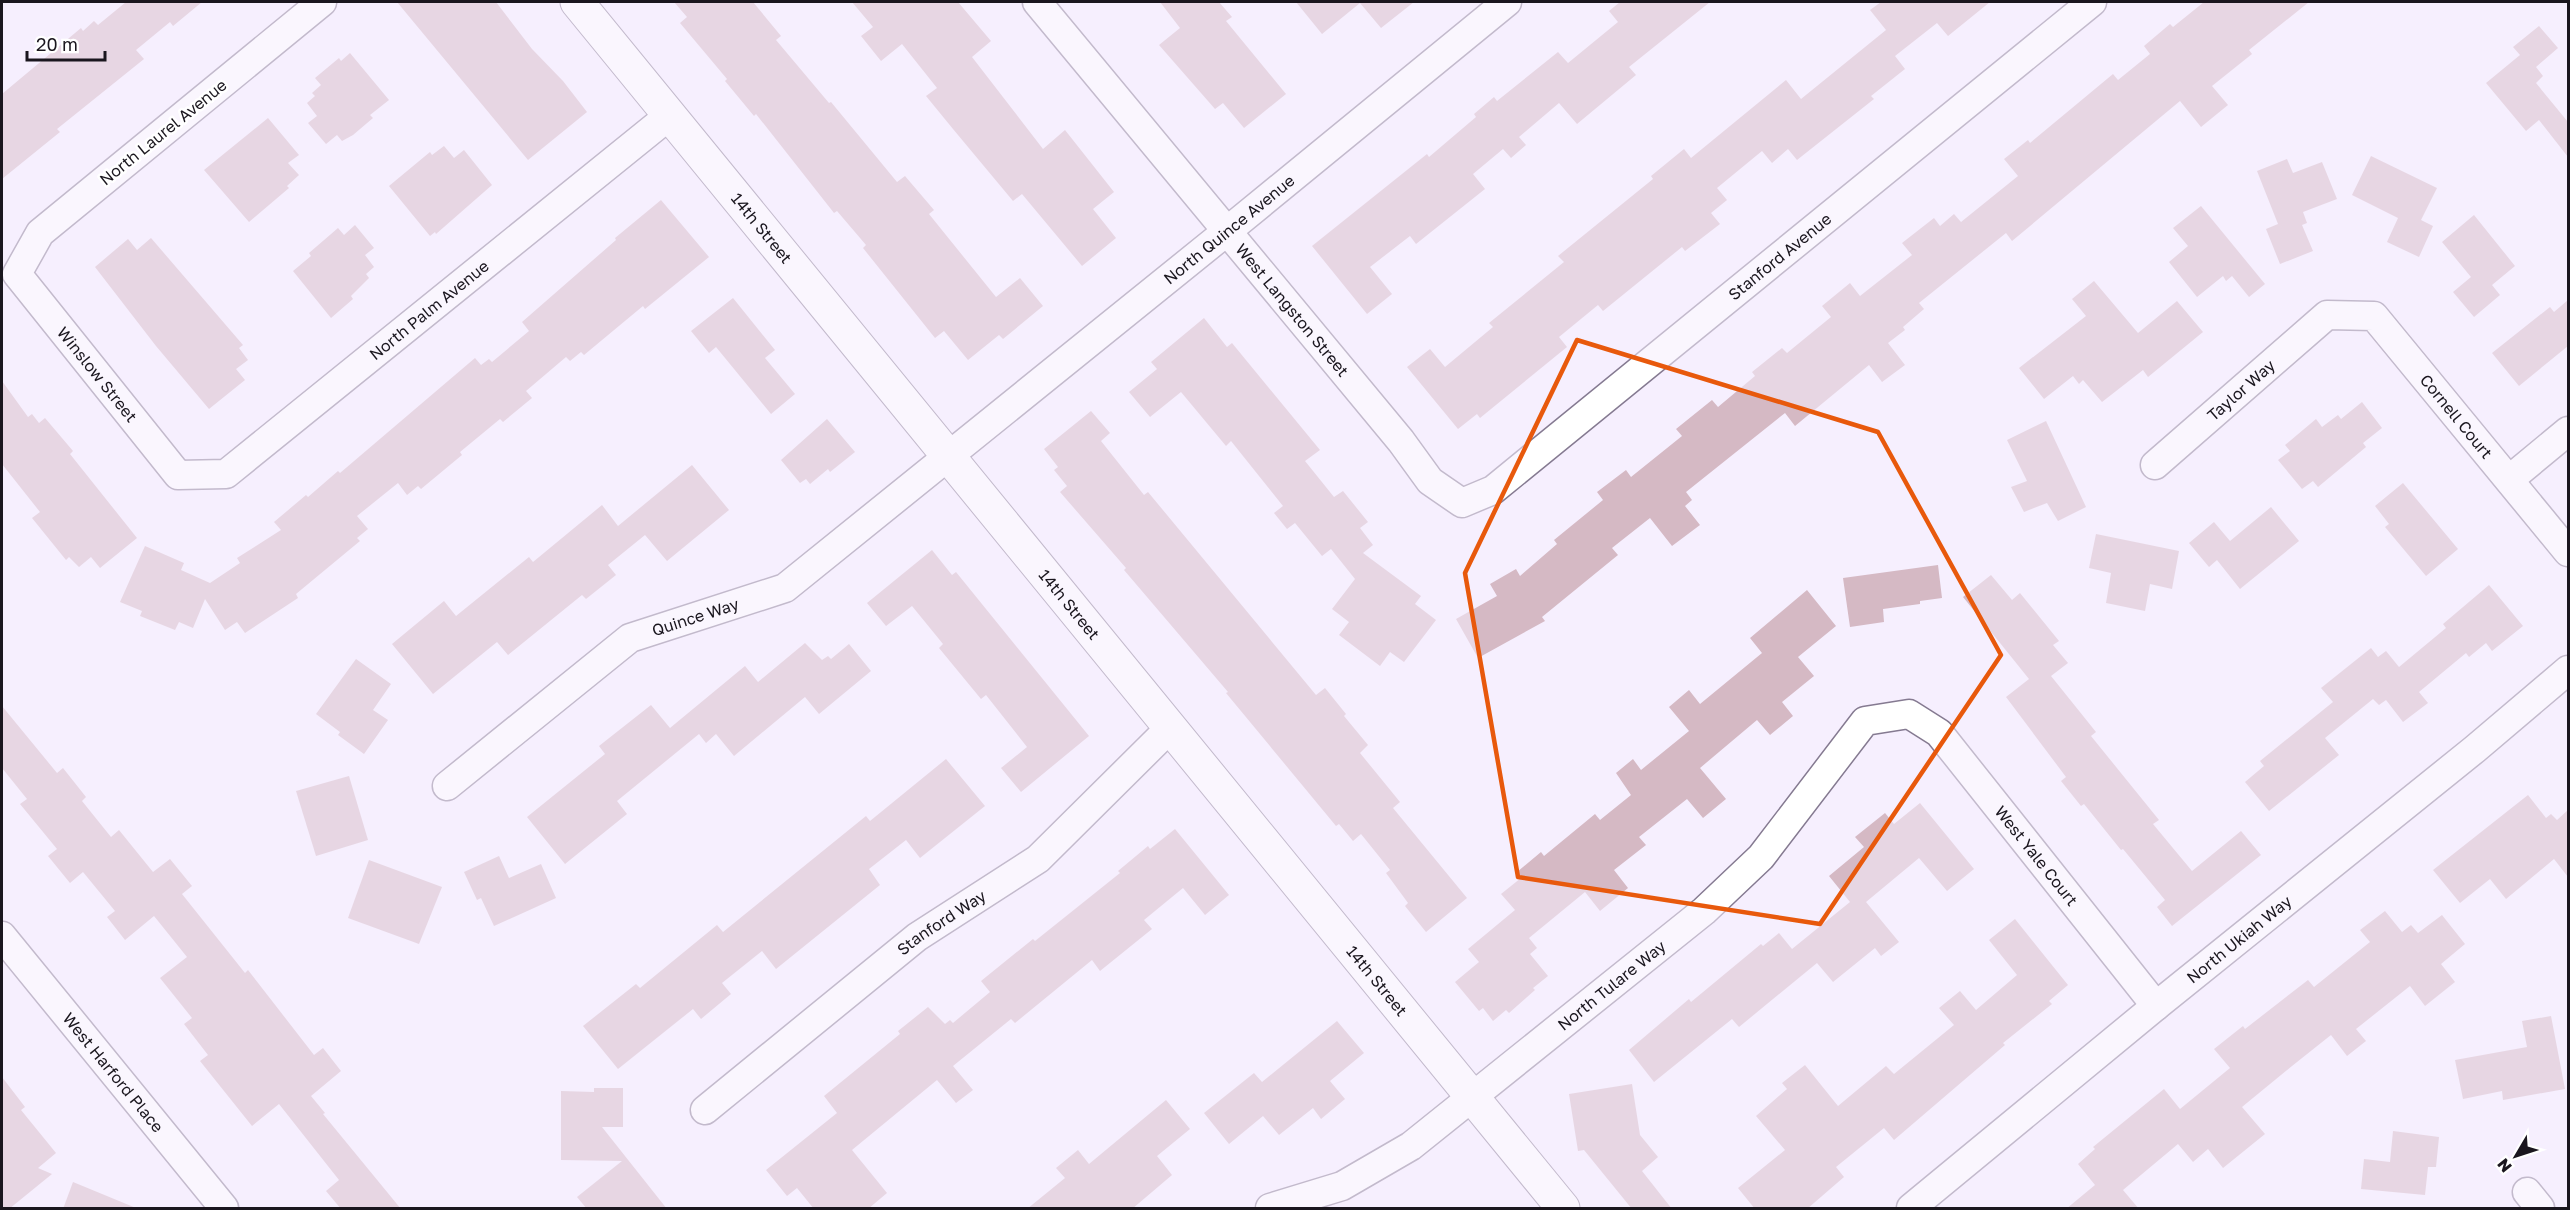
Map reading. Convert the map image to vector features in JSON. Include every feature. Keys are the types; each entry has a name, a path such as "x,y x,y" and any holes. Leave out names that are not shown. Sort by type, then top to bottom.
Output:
{"street":[{"name":"North Laurel Avenue","path":"18,274 40,233 322,2"},
{"name":"14th Street","path":"577,2 1563,1209"},
{"name":"West Langston Street","path":"1037,2 1401,441 1430,481 1462,503"},
{"name":"North Quince Avenue","path":"950,456 1507,2"},
{"name":"Stanford Avenue","path":"1462,503 1493,490 1501,484 2092,2"},
{"name":"North Palm Avenue","path":"178,475 226,474 670,115"},
{"name":"Winslow Street","path":"18,274 178,475"},
{"name":"Taylor Way","path":"2155,465 2327,315"},
{"name":"Cornell Court","path":"2327,315 2374,316 2568,552"},
{"path":"2510,479 2568,431"},
{"name":"Quince Way","path":"447,786 630,638 785,588 950,456"},
{"name":"North Ukiah Way","path":"1911,1209 2156,1006 2475,750 2568,670"},
{"name":"West Yale Court","path":"1909,714 1939,733 2156,1006"},
{"name":"North Tulare Way","path":"1270,1209 1342,1185 1411,1146 1704,911 1761,857 1865,721 1909,714"},
{"name":"Stanford Way","path":"705,1110 917,938 1038,859 1170,728"},
{"name":"West Harford Place","path":"2,936 224,1209"}],"highlighted area":[{"path":"1577,340 1878,432 2001,655 1820,924 1518,877 1465,573"}],"building":[{"path":"126,2 202,2 173,26 170,22 136,50 144,59 57,129 60,132 2,179 2,94 81,28 83,31 94,21 98,25"},
{"path":"397,2 496,2 532,49 563,81 587,112 528,160"},
{"path":"674,2 753,2 781,36 776,40 897,182 905,176 934,210 929,214 996,297 1020,278 1043,306 1003,339 999,335 968,360 944,331 935,338 863,248 866,245 837,211 834,213 756,114 754,116 725,81 727,79 680,23 687,17"},
{"path":"852,2 958,2 991,41 972,57 1043,149 1065,130 1114,192 1093,209 1116,238 1082,266 1022,194 1013,201 926,96 937,88 902,44 881,61 861,36 873,27"},
{"path":"1160,2 1219,2 1232,17 1226,21 1286,94 1244,128 1223,103 1215,109 1159,45 1180,28"},
{"path":"1296,2 1414,2 1381,28 1360,3 1322,34"},
{"path":"1620,2 1710,2 1629,67 1636,75 1577,124 1559,103 1519,137 1526,145 1511,158 1503,149 1473,174 1485,189 1416,244 1410,236 1370,267 1392,294 1367,314 1312,246 1427,154 1429,157 1476,117 1474,114 1494,97 1497,101 1558,52 1568,63 1618,22 1609,11"},
{"path":"1881,2 1990,2 1948,36 1937,23 1895,56 1905,69 1871,96 1874,99 1797,160 1788,149 1772,163 1762,151 1717,188 1727,200 1711,213 1720,224 1685,251 1682,247 1603,311 1598,305 1559,337 1567,347 1480,418 1477,414 1458,429 1407,367 1430,349 1445,367 1493,327 1489,323 1564,262 1558,256 1653,179 1651,176 1684,149 1691,158 1786,80 1801,99 1886,30 1870,10"},
{"path":"2204,2 2309,2 2249,50 2252,54 2212,86 2228,105 2201,127 2180,101 2012,241 2006,233 1919,303 1924,309 1903,327 1905,330 1888,343 1905,365 1882,382 1869,365 1795,426 1785,413 1686,492 1692,500 1685,506 1700,525 1672,546 1650,518 1612,548 1618,555 1542,617 1545,621 1478,658 1456,619 1497,596 1490,584 1516,569 1520,576 1557,544 1554,540 1603,500 1597,492 1626,470 1631,477 1682,436 1676,429 1712,400 1718,407 1755,376 1752,372 1782,348 1787,353 1831,317 1822,306 1850,283 1860,296 1912,255 1902,243 1934,218 1940,226 1954,214 1961,222 2018,176 2004,159 2028,140 2030,143 2113,74 2118,80 2150,54 2144,46 2170,24 2173,27"},
{"path":"2539,26 2558,48 2536,67 2543,76 2536,83 2568,122 2568,157 2539,120 2526,131 2486,83 2520,55 2513,47"},
{"path":"350,53 389,100 370,115 373,118 353,135 342,141 337,135 326,144 308,123 317,116 307,103 315,96 312,93 321,85 315,78 339,58 341,61"},
{"path":"268,118 299,155 288,163 299,175 287,186 289,188 249,222 204,170"},
{"path":"444,146 454,158 464,150 492,185 436,234 435,232 430,236 389,186 430,152 432,155"},
{"path":"2371,156 2437,188 2421,220 2433,226 2419,257 2387,242 2398,218 2352,195"},
{"path":"2287,159 2293,173 2322,162 2337,199 2303,212 2307,223 2302,225 2313,251 2280,264 2266,229 2278,224 2257,171"},
{"path":"661,200 709,257 645,309 643,306 584,355 581,352 570,361 566,357 526,391 532,398 503,422 500,419 460,452 462,455 421,489 418,486 407,495 398,483 357,516 368,529 357,538 360,541 296,594 298,598 245,633 237,622 225,630 205,599 193,628 179,622 175,630 140,616 142,611 120,602 145,546 184,563 181,570 210,583 240,563 237,558 281,530 274,522 338,471 340,473 475,358 481,365 489,359 492,362 529,331 522,322"},
{"path":"2201,206 2265,284 2249,297 2232,276 2226,281 2223,276 2197,297 2169,262 2188,246 2173,228"},
{"path":"2474,215 2515,266 2492,285 2500,295 2474,317 2453,292 2471,277 2442,242"},
{"path":"355,225 374,248 365,255 374,267 366,274 369,278 351,296 353,299 331,318 293,271 311,256 309,253 338,228 344,235"},
{"path":"151,238 243,345 239,348 248,360 236,369 245,380 209,409 156,346 95,267 128,239 137,250"},
{"path":"2094,281 2138,333 2177,301 2203,332 2148,377 2143,370 2102,402 2083,380 2079,384 2073,376 2044,399 2019,368 2086,316 2072,299"},
{"path":"733,298 775,350 765,358 795,394 771,414 716,347 709,353 691,331"},
{"path":"2568,300 2568,346 2519,386 2492,353 2550,307 2554,312"},
{"path":"1204,318 1227,347 1232,343 1320,450 1305,461 1334,497 1343,491 1368,522 1360,528 1373,545 1363,553 1421,596 1415,604 1436,620 1404,662 1390,652 1380,666 1339,635 1349,622 1332,609 1355,579 1331,549 1322,556 1295,523 1287,529 1274,513 1283,506 1231,441 1226,446 1181,392 1150,417 1129,392 1157,369 1151,362"},
{"path":"2,381 28,417 32,414 39,423 45,418 73,451 70,454 137,538 100,568 91,557 79,567 69,557 66,560 32,518 40,512 2,464"},
{"path":"2362,402 2382,428 2363,443 2366,447 2318,487 2313,481 2302,489 2278,460 2290,451 2285,445 2316,419 2322,427 2338,415 2341,419"},
{"path":"1091,411 1110,433 1101,441 1144,495 1148,492 1316,695 1325,688 1346,714 1344,716 1368,745 1360,753 1400,802 1393,808 1467,898 1426,932 1405,906 1408,903 1386,873 1390,870 1361,834 1353,841 1339,824 1336,826 1226,693 1228,692 1124,570 1126,568 1060,492 1067,486 1054,470 1058,467 1044,449"},
{"path":"827,419 855,452 830,472 828,469 810,484 806,479 800,483 781,460"},
{"path":"2046,421 2086,507 2058,521 2047,503 2024,512 2011,487 2027,481 2007,440"},
{"path":"692,465 729,510 667,561 645,535 608,565 616,575 586,599 582,595 508,655 497,642 433,694 392,644 444,601 456,616 529,557 533,562 602,505 618,526"},
{"path":"2403,483 2458,549 2426,576 2385,527 2389,524 2375,506"},
{"path":"2271,507 2299,541 2240,589 2217,560 2209,567 2189,543 2214,522 2230,541"},
{"path":"2096,534 2179,551 2172,589 2150,584 2145,611 2106,603 2111,573 2089,568"},
{"path":"932,550 952,575 956,572 1089,736 1021,792 1001,768 1027,747 986,695 981,699 939,648 943,644 912,606 886,626 867,603"},
{"path":"1938,565 1942,598 1920,601 1920,604 1883,609 1884,622 1850,627 1843,578"},
{"path":"1991,575 2012,600 2020,593 2059,641 2053,645 2068,663 2051,676 2096,732 2091,736 2159,820 2153,824 2192,871 2241,831 2261,855 2172,926 2157,907 2165,900 2084,804 2081,806 2061,781 2066,777 2006,697 2029,679 1963,597"},
{"path":"2489,585 2523,626 2492,651 2486,643 2469,657 2466,653 2419,692 2428,703 2403,722 2386,700 2379,705 2373,699 2325,738 2339,755 2269,811 2245,782 2264,766 2260,761 2333,702 2321,688 2371,648 2378,657 2386,651 2399,667 2446,628 2443,624"},
{"path":"1807,590 1836,626 1798,657 1814,676 1782,702 1793,716 1770,735 1757,720 1700,768 1726,799 1703,818 1687,799 1639,837 1646,845 1614,870 1628,888 1600,911 1585,892 1529,938 1537,948 1530,954 1548,976 1509,1013 1506,1010 1493,1021 1483,1008 1479,1011 1455,982 1479,962 1468,949 1515,910 1501,894 1521,878 1517,872 1541,852 1544,856 1595,814 1600,820 1631,795 1616,773 1633,759 1641,770 1689,731 1669,707 1689,690 1700,704 1762,653 1750,638"},
{"path":"805,643 822,660 828,656 831,659 849,644 871,671 819,714 805,697 734,756 716,734 706,743 699,734 617,801 627,814 565,864 527,817 605,754 599,746 651,705 670,728 745,666 758,682"},
{"path":"356,659 391,684 373,710 388,720 364,754 338,735 340,732 316,714"},
{"path":"2,706 57,773 63,768 86,797 82,801 111,837 119,830 153,872 170,859 192,886 182,894 245,973 248,970 314,1055 323,1048 341,1071 311,1096 325,1113 323,1114 401,1209 341,1209 326,1191 339,1180 279,1104 252,1126 200,1061 208,1055 184,1024 192,1018 160,978 187,957 154,916 125,940 107,917 115,911 83,872 70,883 48,856 57,849 20,804 27,799 2,768"},
{"path":"946,759 985,806 920,858 906,840 869,869 880,885 776,969 762,951 722,983 731,994 701,1019 693,1009 618,1069 583,1026 636,984 640,988 717,925 723,932 866,816 870,821"},
{"path":"349,776 368,840 316,856 296,791"},
{"path":"2528,795 2546,818 2551,814 2557,820 2568,810 2568,877 2554,859 2506,899 2490,879 2460,903 2433,870"},
{"path":"1920,803 1974,869 1947,891 1919,858 1866,902 1899,942 1881,956 1875,948 1833,982 1817,963 1739,1027 1732,1019 1654,1082 1629,1050 1689,999 1691,1002 1761,944 1763,946 1779,933 1792,949 1850,902 1829,876 1864,847 1855,837 1885,813 1894,824"},
{"path":"1175,829 1229,895 1205,915 1183,888 1144,920 1152,929 1100,971 1092,960 1015,1023 1011,1019 953,1066 973,1090 956,1103 937,1080 852,1150 887,1193 868,1209 814,1209 797,1188 787,1196 766,1170 837,1113 824,1096 900,1034 898,1031 928,1007 945,1024 950,1020 953,1023 990,992 981,981 1120,873 1118,871 1148,846 1150,849"},
{"path":"499,856 509,878 541,864 556,898 494,926 481,898 477,900 464,872"},
{"path":"369,860 442,887 419,944 348,918"},
{"path":"2385,911 2402,932 2411,925 2418,933 2442,915 2465,944 2441,964 2455,982 2425,1006 2410,986 2356,1029 2366,1041 2347,1056 2331,1035 2292,1066 2242,1107 2265,1134 2223,1168 2208,1149 2193,1162 2178,1144 2123,1190 2139,1209 2066,1209 2095,1185 2078,1164 2095,1149 2093,1147 2164,1089 2180,1109 2230,1068 2214,1049 2243,1026 2245,1029 2308,980 2314,987 2370,942 2360,930"},
{"path":"2015,919 2068,985 2049,1001 2052,1004 2003,1043 2005,1045 1894,1140 1884,1128 1836,1167 1844,1177 1807,1209 1755,1209 1738,1188 1785,1150 1756,1116 1787,1089 1782,1083 1805,1065 1838,1106 1886,1066 1894,1074 1954,1025 1939,1008 1960,991 1976,1010 2017,975 1989,940"},
{"path":"2551,1016 2565,1089 2503,1100 2502,1091 2463,1099 2455,1060 2527,1047 2522,1021"},
{"path":"1337,1021 1364,1053 1330,1081 1345,1099 1321,1119 1313,1108 1279,1135 1263,1116 1229,1144 1204,1113 1254,1073 1262,1082"},
{"path":"2,1077 25,1107 21,1110 56,1153 38,1168 52,1174 9,1209 2,1209"},
{"path":"1632,1084 1640,1135 1658,1157 1642,1171 1672,1209 1632,1209 1584,1150 1578,1151 1569,1094"},
{"path":"594,1088 623,1088 623,1127 602,1127 667,1209 587,1209 577,1197 622,1161 561,1160 561,1091 594,1092"},
{"path":"1166,1100 1190,1129 1157,1156 1172,1175 1132,1209 1027,1209 1065,1178 1056,1168 1078,1150 1089,1164"},
{"path":"2393,1131 2439,1137 2436,1167 2428,1167 2425,1195 2361,1189 2364,1159 2390,1162"},
{"path":"73,1182 136,1208 136,1209 63,1209"}]}
